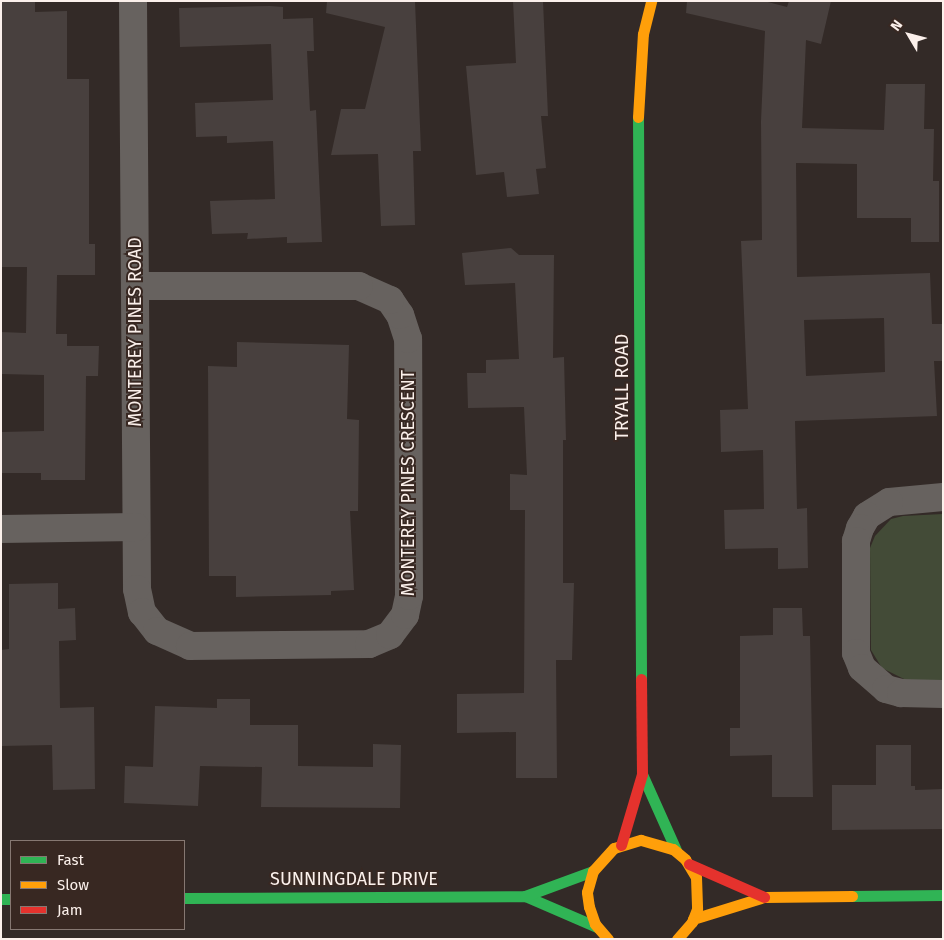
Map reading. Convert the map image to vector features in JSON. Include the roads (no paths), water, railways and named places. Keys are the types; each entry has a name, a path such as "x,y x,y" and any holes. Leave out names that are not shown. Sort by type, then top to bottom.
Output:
{"street":[{"name":"MONTEREY PINES ROAD","path":"133,1 136,527"},
{"name":"TRYALL ROAD","path":"621,845 642,774 638,102 643,34 651,1"},
{"name":"MONTEREY PINES CRESCENT","path":"135,286 359,286 390,300 400,315 408,339 410,556 409,596 405,615 390,635 369,644 190,646 157,631 142,612 137,589 136,527"},
{"path":"943,497 889,502 867,516 860,528 856,541 856,653 862,668 886,689 901,693 943,694"},
{"path":"1,529 136,527"},
{"name":"TRYALL ROAD","path":"642,774 676,850"},
{"path":"608,939 597,927 587,899 593,871 605,855 621,845 647,840 676,850 689,864 764,897"},
{"path":"677,939 693,919 698,891 689,864"},
{"name":"SUNNINGDALE DRIVE","path":"185,898 525,896 593,871"},
{"path":"693,919 764,897 943,895"},
{"name":"SUNNINGDALE DRIVE","path":"525,896 597,927"}]}
